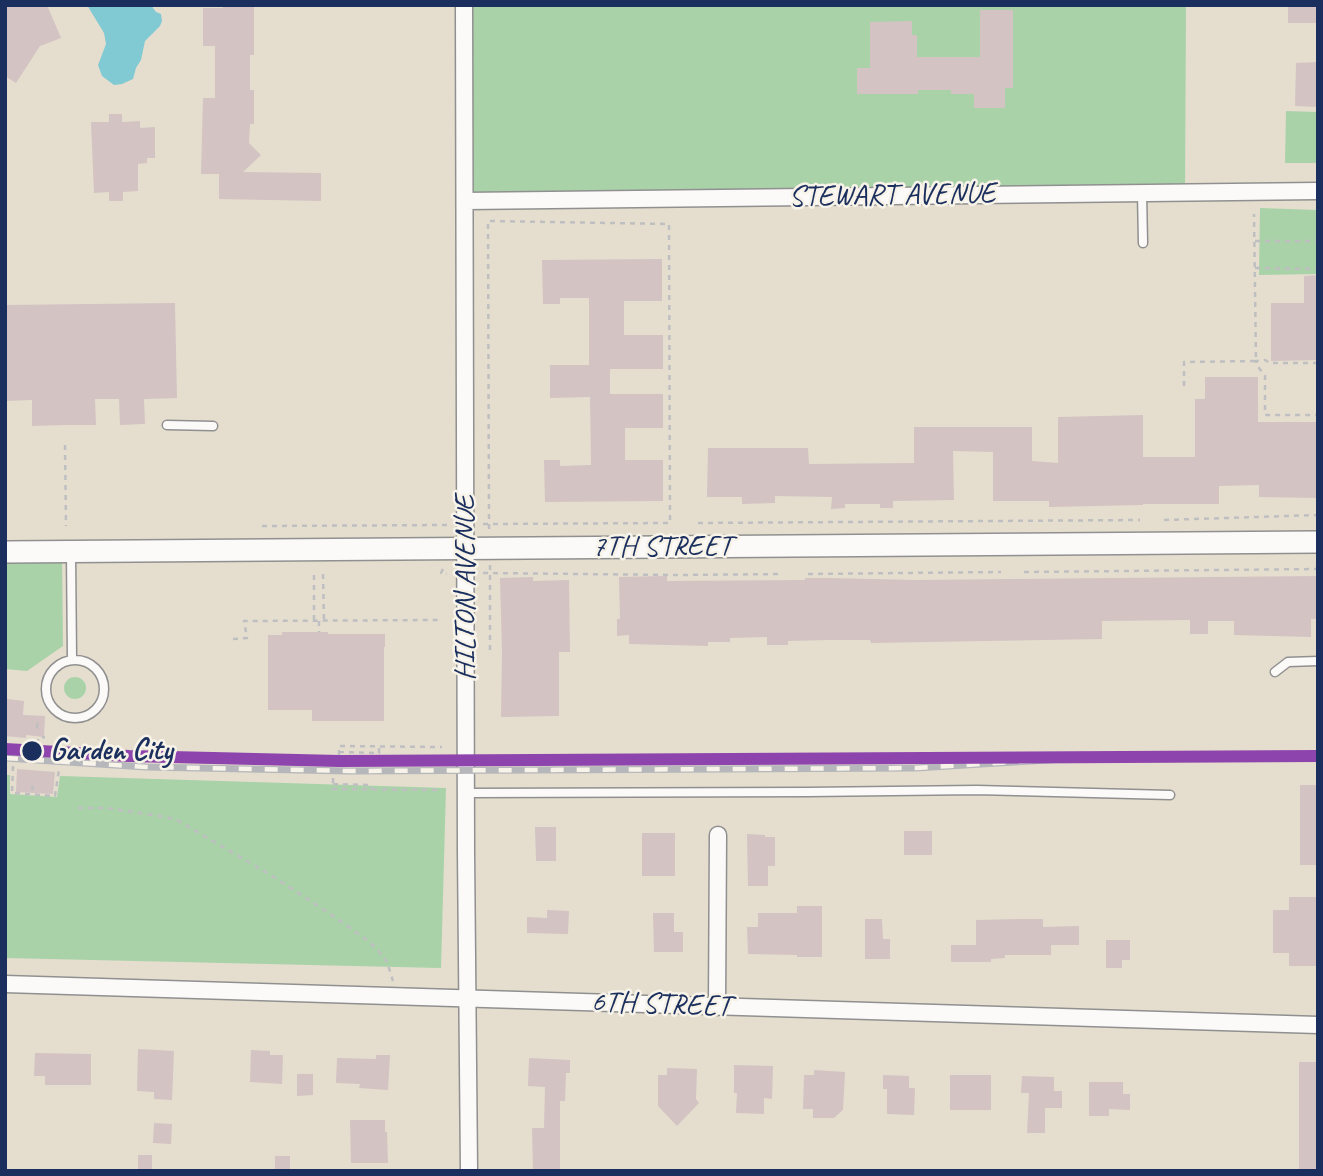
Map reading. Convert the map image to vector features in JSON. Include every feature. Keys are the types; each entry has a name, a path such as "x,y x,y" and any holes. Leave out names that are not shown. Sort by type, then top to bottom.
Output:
{"street":[{"name":"HILTON AVENUE","path":"464,5 469,1171"},
{"name":"STEWART AVENUE","path":"466,201 1318,191"},
{"name":"7TH STREET","path":"5,552 1318,542"},
{"path":"716,1007 718,835"},
{"name":"6TH STREET","path":"5,984 1318,1026"}],"lane":[{"path":"1142,193 1143,243"},
{"path":"167,425 213,426"},
{"path":"71,552 72,659"},
{"path":"72,659 91,664 103,679 104,688 103,698 91,713 73,718 55,711 49,703 45,688 55,667 72,659"},
{"path":"1275,672 1288,662 1318,661"},
{"path":"467,793 978,790 1170,795"}],"path":[{"path":"1254,214 1256,364 1265,376 1265,415 1318,415"},
{"path":"483,524 489,524 670,523 669,224 488,221 489,524 489,529"},
{"path":"1255,241 1318,241"},
{"path":"1255,268 1318,269"},
{"path":"1184,387 1184,362 1262,359 1270,363 1318,363"},
{"path":"65,445 66,526"},
{"path":"1164,520 1318,515"},
{"path":"698,523 1140,520"},
{"path":"262,526 445,526"},
{"path":"443,569 441,573 447,574"},
{"path":"1024,572 1318,569"},
{"path":"808,573 1002,572"},
{"path":"483,573 782,574"},
{"path":"490,573 490,653"},
{"path":"314,574 314,621"},
{"path":"319,632 323,574"},
{"path":"233,639 247,638 244,621 442,621"},
{"path":"37,728 38,721"},
{"path":"38,744 38,738 45,737"},
{"path":"339,754 340,746 442,747"},
{"path":"13,766 12,793 32,791 55,796 59,769"},
{"path":"333,778 332,789 442,790"},
{"path":"78,808 107,808 171,818 260,868 326,911 378,950 387,962 398,997"}],"green space":[{"path":"464,5 1186,5 1185,195 466,201"},
{"path":"1286,111 1318,112 1318,163 1285,163"},
{"path":"1260,208 1318,210 1318,274 1259,275"},
{"path":"62,550 63,646 27,671 5,669 5,551"},
{"path":"75,677 83,680 86,688 83,696 75,699 67,696 64,688 67,680"},
{"path":"5,775 10,775 10,794 57,797 60,776 446,788 441,968 5,958"}],"water":[{"path":"87,5 151,5 161,14 160,26 145,41 133,79 114,85 102,76 98,65 106,44 104,33"}],"building":[{"path":"5,5 47,5 61,38 40,46 16,83 5,76"},
{"path":"223,5 254,5 254,55 250,55 250,90 254,90 254,124 250,124 249,143 261,155 243,172 321,173 321,201 219,199 219,174 201,174 203,98 215,98 215,46 203,46 203,8 223,8"},
{"path":"1288,5 1318,5 1318,23 1288,23"},
{"path":"980,10 1013,10 1013,88 1005,88 1005,108 974,108 974,94 951,94 951,90 918,90 918,94 857,94 857,68 870,68 870,22 912,21 912,35 917,35 917,57 980,57"},
{"path":"1318,62 1318,107 1295,106 1296,63"},
{"path":"109,114 122,114 122,122 140,121 140,128 155,127 155,158 147,158 147,163 138,164 138,191 123,192 123,201 109,201 109,192 94,193 91,122 109,122"},
{"path":"662,259 662,301 624,301 624,335 663,335 663,369 610,369 610,394 663,394 663,428 625,428 625,460 663,460 663,501 545,502 544,460 560,460 560,466 591,465 590,397 550,398 550,365 589,365 589,298 560,298 560,304 543,304 542,260"},
{"path":"1318,275 1318,360 1271,361 1271,303 1304,303 1304,276"},
{"path":"175,303 177,398 144,399 145,424 120,425 119,399 95,399 96,425 32,426 32,400 5,401 5,305"},
{"path":"1205,377 1258,377 1258,422 1318,422 1318,498 1259,497 1259,485 1219,486 1219,504 1049,507 1049,501 993,501 993,452 953,451 954,500 893,501 893,508 880,508 880,504 845,504 845,508 831,509 832,497 775,496 775,503 742,504 742,497 707,497 708,448 808,448 809,464 914,463 914,427 1032,427 1032,461 1058,463 1058,417 1143,415 1143,457 1195,457 1195,399 1205,399"},
{"path":"667,576 667,581 1318,576 1318,619 1311,619 1311,637 1234,635 1234,621 1208,621 1208,634 1190,634 1190,620 1102,621 1102,639 871,643 870,640 829,640 788,641 788,645 767,645 767,637 730,638 730,642 708,642 708,646 629,644 629,635 617,636 617,619 620,619 619,577"},
{"path":"533,577 533,581 569,580 570,652 559,652 559,716 501,717 500,578"},
{"path":"282,632 385,634 384,721 312,721 312,710 268,710 268,635 282,635"},
{"name":"Garden City","path":"7,699 24,701 23,715 45,716 44,737 5,736"},
{"path":"17,769 55,772 53,794 16,792"},
{"path":"1300,785 1318,785 1318,865 1300,865"},
{"path":"535,827 556,827 556,861 536,861"},
{"path":"904,831 932,831 932,855 904,855"},
{"path":"642,833 675,833 675,876 642,876"},
{"path":"747,834 775,837 775,866 768,866 768,886 748,886"},
{"path":"1289,897 1318,897 1318,966 1289,966 1289,953 1273,953 1273,910 1289,910"},
{"path":"797,906 822,906 822,957 748,954 747,927 758,927 758,913 797,913"},
{"path":"547,910 569,911 568,934 527,933 527,917 547,918"},
{"path":"653,913 674,913 674,932 683,932 683,952 654,952"},
{"path":"865,919 882,919 883,939 890,939 890,959 865,959"},
{"path":"1043,919 1043,927 1079,926 1079,945 1051,945 1051,955 1005,955 1005,958 991,959 991,962 951,962 951,945 976,945 976,920"},
{"path":"1106,940 1130,940 1130,960 1122,960 1122,968 1106,968"},
{"path":"138,1049 174,1051 172,1100 154,1099 154,1092 137,1091"},
{"path":"251,1050 283,1055 282,1084 250,1082"},
{"path":"35,1053 91,1054 91,1085 45,1085 45,1076 34,1076"},
{"path":"376,1055 390,1055 388,1090 359,1088 360,1084 336,1083 337,1058 376,1059"},
{"path":"529,1058 570,1060 570,1073 566,1073 565,1101 560,1101 560,1171 533,1171 532,1128 544,1128 545,1087 528,1086"},
{"path":"1299,1062 1318,1062 1318,1171 1299,1171"},
{"path":"734,1065 773,1066 772,1099 764,1098 764,1114 736,1113"},
{"path":"667,1068 697,1069 696,1099 699,1103 677,1126 658,1106 658,1075 667,1075"},
{"path":"814,1070 845,1072 843,1110 834,1118 813,1118 813,1109 803,1109 804,1075 814,1075"},
{"path":"297,1074 313,1074 313,1095 297,1096"},
{"path":"883,1075 909,1076 909,1088 915,1088 914,1115 887,1114 887,1089 883,1089"},
{"path":"950,1075 991,1075 991,1110 950,1110"},
{"path":"1022,1076 1054,1077 1054,1091 1062,1091 1062,1108 1045,1108 1045,1133 1027,1133 1029,1093 1021,1093"},
{"path":"1089,1082 1123,1082 1123,1094 1130,1094 1130,1110 1109,1109 1109,1116 1089,1116"},
{"path":"350,1120 385,1120 388,1163 351,1163"},
{"path":"154,1123 172,1124 171,1144 153,1143"},
{"path":"138,1155 152,1155 152,1171 138,1171"},
{"path":"275,1156 290,1156 290,1171 275,1171"}],"railway":[{"path":"1170,756 1318,756"},
{"path":"5,758 146,767 349,771 916,768 1096,757"}],"transit line":[{"path":"5,749 129,756 339,761 1318,756"}],"place":[{"name":"Garden City","path":"32,751"}]}
